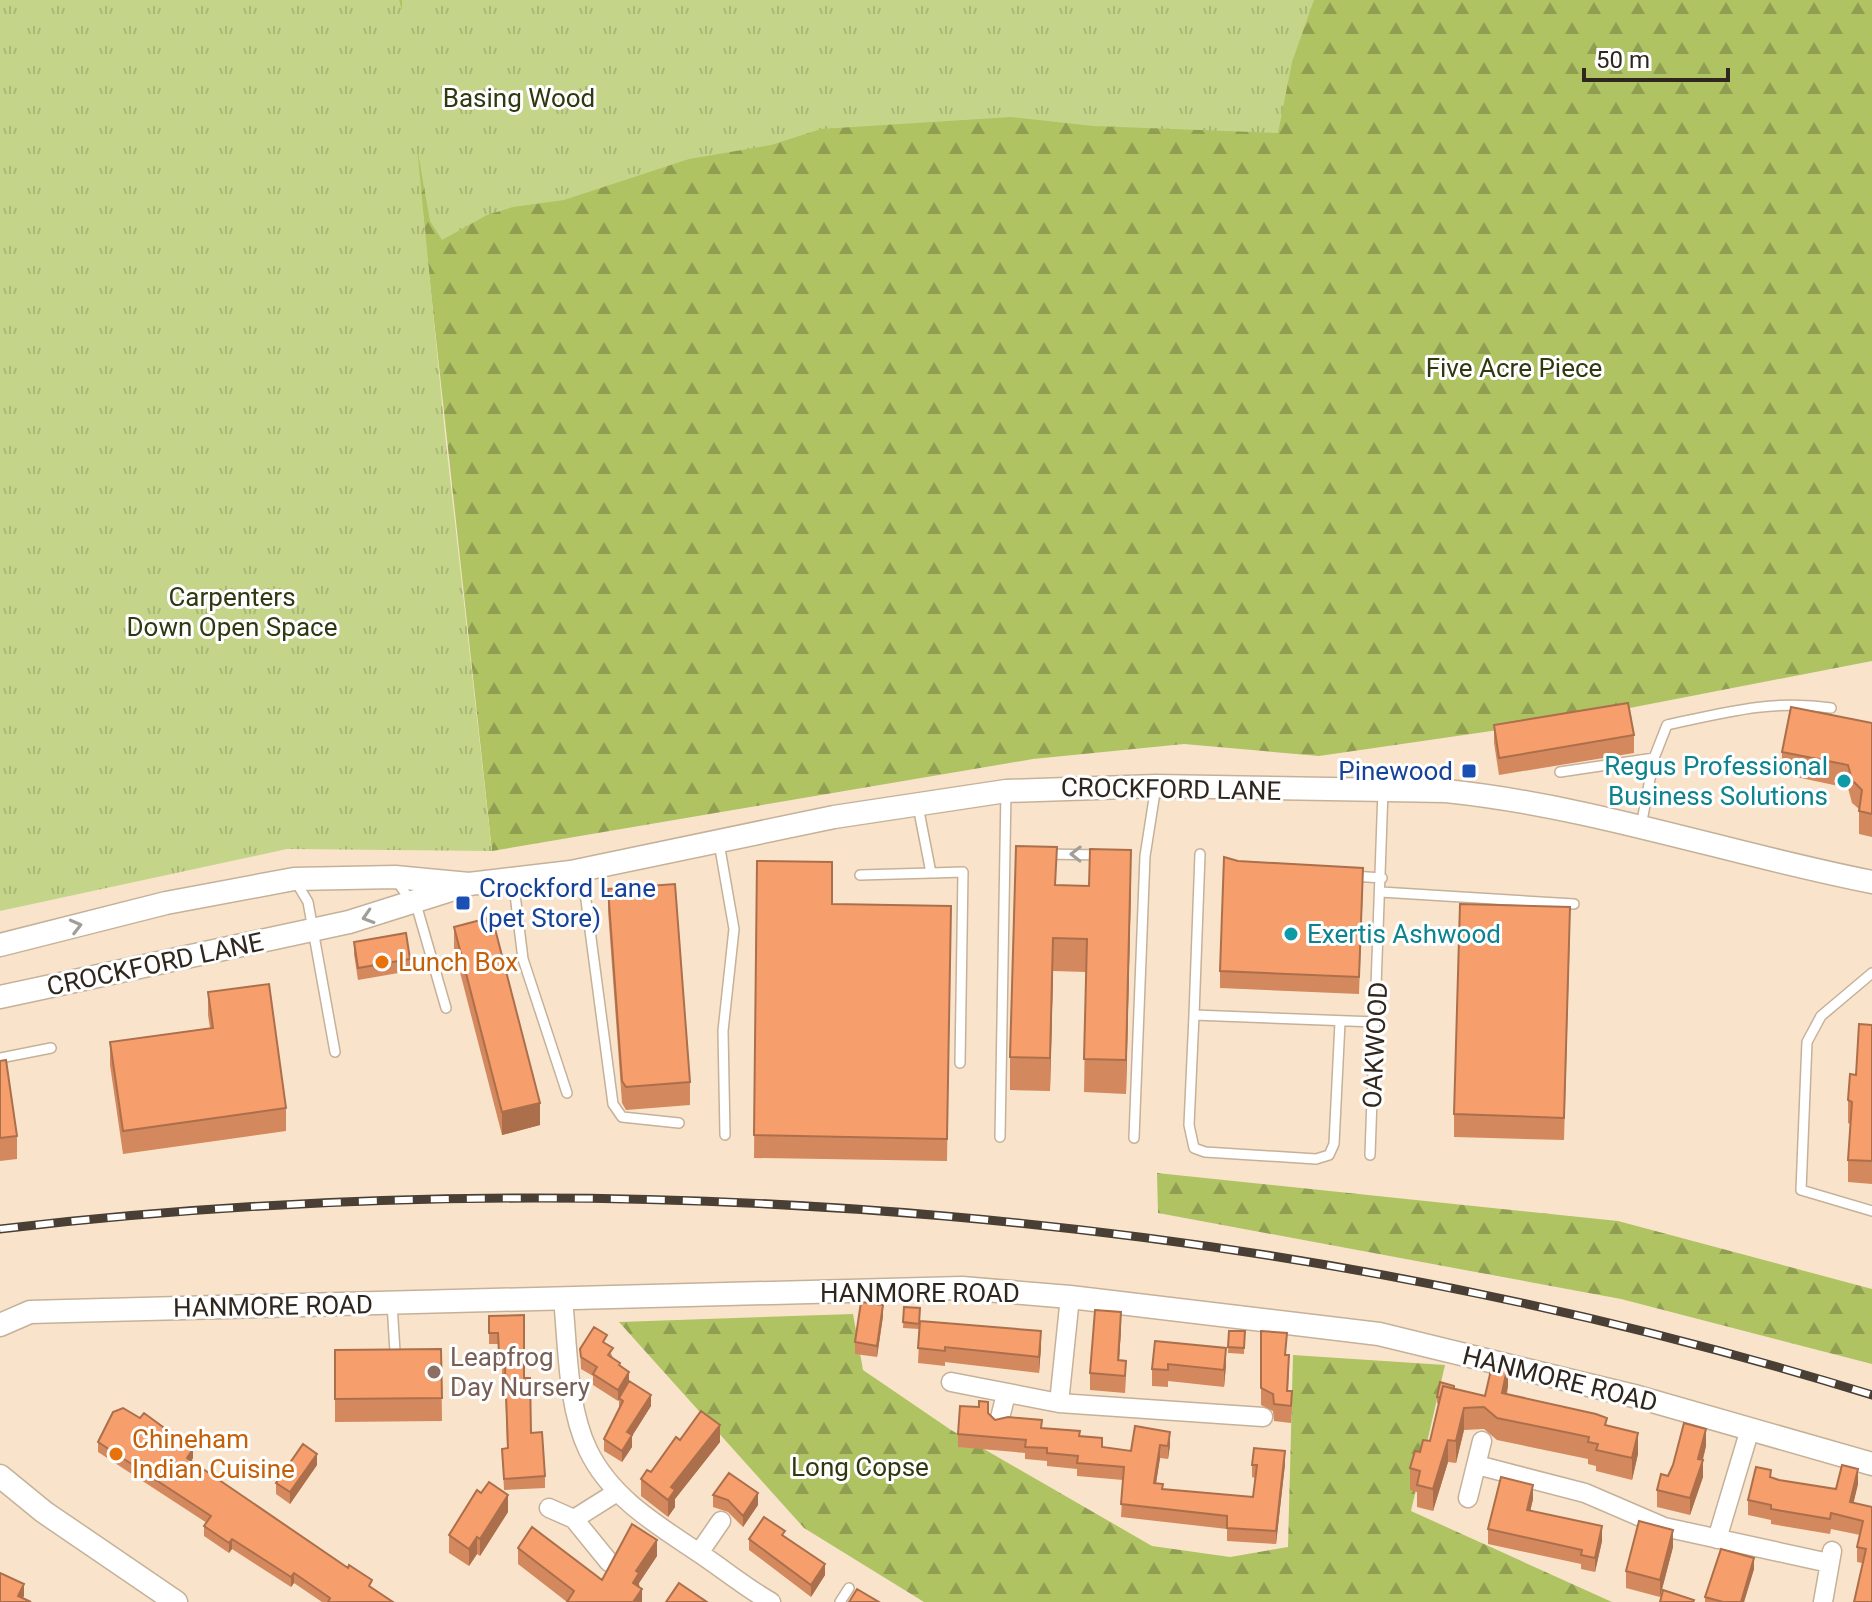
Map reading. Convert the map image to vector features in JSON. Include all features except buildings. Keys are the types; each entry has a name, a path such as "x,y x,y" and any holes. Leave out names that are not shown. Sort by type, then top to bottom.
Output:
{"street":[{"name":"CROCKFORD LANE","path":"0,997 311,931 469,884 582,870 917,802 1006,791 1156,786 1446,791 1500,797 1641,826 1872,882"},
{"name":"CROCKFORD LANE","path":"0,945 166,903 294,879 395,877 469,884"},
{"name":"HANMORE ROAD","path":"0,1325 30,1312 962,1288 1070,1297 1379,1334 1638,1397 1872,1464"},
{"path":"1059,1403 1070,1297"},
{"path":"563,1299 577,1415 586,1448 617,1492 766,1601"},
{"path":"951,1382 1059,1403 1263,1417"},
{"path":"999,1422 1006,1394"},
{"path":"1717,1539 1750,1429"},
{"path":"1468,1498 1482,1441"},
{"path":"1477,1465 1585,1493 1664,1527 1717,1539 1831,1557 1823,1602"},
{"path":"0,1476 176,1602"},
{"path":"574,1519 617,1492"},
{"path":"549,1508 574,1519 609,1562"},
{"path":"699,1553 721,1521"}],"lane":[{"path":"1641,826 1654,758 1667,725 1758,705 1799,703 1831,708"},
{"path":"1560,772 1654,758"},
{"path":"1134,1138 1145,856 1156,786"},
{"name":"OAKWOOD","path":"1370,1155 1383,790"},
{"path":"1000,1137 1006,791"},
{"path":"917,802 931,873"},
{"path":"719,843 734,929 723,1031 725,1135"},
{"path":"1006,853 1022,853"},
{"path":"1037,854 1114,855"},
{"path":"1200,854 1189,1125 1194,1148 1205,1152 1316,1159 1329,1155 1334,1144 1340,1022"},
{"path":"1130,856 1145,856"},
{"path":"582,870 613,1104 622,1117 679,1123"},
{"path":"860,875 963,872 960,1063"},
{"path":"1339,875 1382,878"},
{"path":"395,877 418,911 446,1008"},
{"path":"513,878 523,959 567,1093"},
{"path":"294,879 308,902 335,1052"},
{"path":"1381,892 1574,904"},
{"path":"1872,973 1821,1016 1807,1042 1801,1190 1872,1211"},
{"path":"1194,1015 1376,1022"},
{"path":"0,1058 51,1048"},
{"path":"392,1303 395,1352"},
{"path":"840,1602 849,1588"}],"green space":[{"name":"Carpenters Down Open Space","path":"0,0 399,0 402,10 402,0 1314,0 1292,62 1278,133 1093,126 1011,117 821,129 771,145 689,159 564,200 513,207 487,215 442,240 430,221 417,147 445,434 492,851 287,849 0,911"},
{"name":"Five Acre Piece","path":"399,0 1872,0 1872,661 1568,720 1319,756 1184,744 1033,759 492,851"},
{"path":"1157,1173 1618,1221 1872,1289 1872,1364 1621,1299 1158,1213"},
{"name":"Long Copse","path":"853,1314 863,1370 951,1430 1152,1546 1230,1557 1288,1547 1293,1355 1445,1365 1411,1511 1612,1602 924,1602 804,1528 619,1322"}],"railway":[{"path":"0,1229 233,1208 469,1199 707,1201 945,1216 1182,1243 1416,1281 1647,1332 1872,1395"}],"place":[{"name":"Pinewood","path":"1469,771"},
{"name":"Regus Professional Business Solutions","path":"1844,781"},
{"name":"Crockford Lane (pet Store)","path":"463,903"},
{"name":"Exertis Ashwood","path":"1291,934"},
{"name":"Lunch Box","path":"382,962"},
{"name":"Leapfrog Day Nursery","path":"434,1372"},
{"name":"Chineham Indian Cuisine","path":"116,1454"}],"park label":[{"name":"Basing Wood","path":"519,98"}]}
